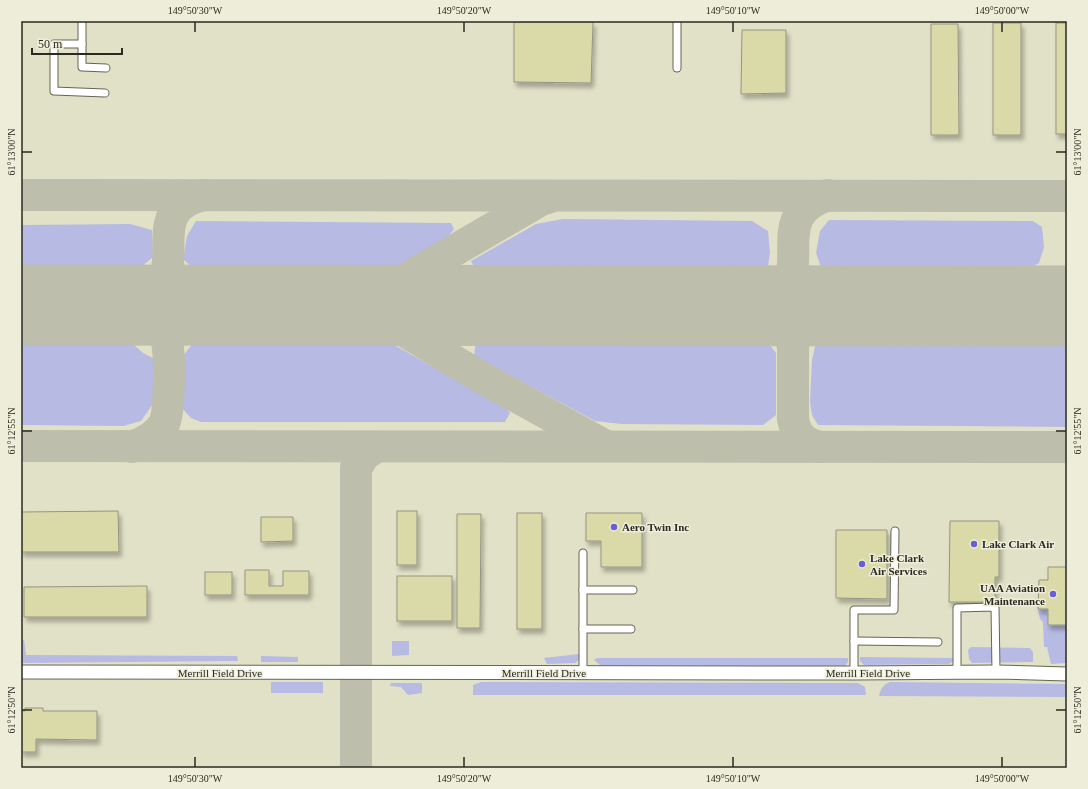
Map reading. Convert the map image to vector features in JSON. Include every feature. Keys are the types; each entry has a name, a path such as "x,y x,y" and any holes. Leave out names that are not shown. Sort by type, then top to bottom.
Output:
{"street":[{"name":"Merrill Field Drive","path":"21,672 996,672 1067,674"}],"lane":[{"path":"82,21 82,67 106,68"},
{"path":"677,21 677,68"},
{"path":"82,44 54,44 54,91 105,93"},
{"path":"854,673 854,610 894,610 895,531"},
{"path":"582,673 583,553"},
{"path":"583,590 632,590"},
{"path":"958,672 957,608 995,607 996,672"},
{"path":"583,629 631,629"},
{"path":"854,641 938,642"}],"shaded area":[{"path":"21,21 1067,21 1067,768 21,768"},
{"path":"563,219 752,221 768,231 770,252 768,267 758,273 475,269 471,261 536,224"},
{"path":"829,220 1033,221 1042,227 1044,247 1039,263 1025,271 836,274 822,270 816,253 820,231"},
{"path":"196,221 451,223 454,229 446,239 392,269 379,273 197,272 183,259 187,236"},
{"path":"130,224 152,230 153,257 135,272 21,271 21,225"},
{"path":"828,336 1067,339 1067,427 818,425 812,415 810,402 812,360 815,347"},
{"path":"21,341 132,343 143,353 155,359 155,401 141,421 123,426 21,425"},
{"path":"387,341 505,407 510,413 505,422 201,422 191,418 181,407 182,357 194,342"},
{"path":"476,341 767,341 776,353 776,415 763,425 621,424 595,421 474,356"},
{"path":"1038,609 1048,609 1048,625 1067,625 1067,663 1051,664 1047,647 1044,647 1043,622 1040,619"},
{"path":"21,640 24,640 26,655 237,656 238,661 21,663"},
{"path":"392,641 409,641 409,655 392,656"},
{"path":"971,647 1030,648 1033,652 1033,662 972,663 969,659 968,650"},
{"path":"579,654 580,659 575,663 547,664 544,658"},
{"path":"261,656 298,657 298,662 261,662"},
{"path":"860,657 953,658 953,661 949,664 864,665 860,661"},
{"path":"597,658 848,658 848,662 845,666 600,665 594,660"},
{"path":"271,682 323,682 323,693 271,693"},
{"path":"481,682 858,683 865,687 866,694 473,695 473,685"},
{"path":"890,682 1067,684 1067,697 879,696 883,687"},
{"path":"391,683 422,683 422,693 408,695 401,687 390,686"}],"building":[{"path":"514,22 593,22 591,83 514,82"},
{"path":"993,23 1021,23 1021,135 993,135"},
{"path":"1056,23 1067,23 1067,134 1056,134"},
{"path":"931,24 958,24 959,135 931,135"},
{"path":"742,30 786,30 786,93 741,94"},
{"path":"118,511 119,552 21,552 21,512"},
{"path":"397,511 417,511 417,565 397,565"},
{"path":"517,513 542,513 542,629 517,629"},
{"name":"Aero Twin Inc","path":"586,513 642,513 642,567 601,567 601,541 586,541"},
{"path":"457,514 481,514 480,628 457,628"},
{"path":"261,517 293,517 293,541 261,542"},
{"name":"Lake Clark Air","path":"950,521 999,521 999,577 995,577 995,602 949,602"},
{"name":"Lake Clark Air Services","path":"836,530 887,530 887,599 836,598"},
{"name":"UAA Aviation Maintenance","path":"1048,567 1067,567 1067,625 1048,625 1048,609 1038,609 1039,580 1048,580"},
{"path":"245,570 269,570 269,586 283,586 283,571 309,571 309,595 245,595"},
{"path":"205,572 232,572 232,595 205,595"},
{"path":"397,576 452,576 452,621 397,621"},
{"path":"147,586 147,617 24,617 24,587"},
{"path":"25,708 43,708 43,711 97,711 97,740 36,739 36,752 21,752 21,711 25,711"}],"taxiway":[{"path":"21,195 1067,196"},
{"path":"127,305 135,303 157,290 165,278 168,264 168,236 170,223 175,211 186,202 204,195"},
{"path":"746,305 771,298 778,294 788,283 792,270 794,228 799,216 810,204 828,195"},
{"path":"339,305 378,295 541,200 550,197"},
{"path":"168,265 171,275 179,289 184,294 197,301 215,305"},
{"path":"127,305 147,314 159,323 166,336 169,359 169,384 166,418 164,424 158,432 150,438 132,447"},
{"path":"339,305 372,313 381,317 479,376 604,445"},
{"path":"746,305 774,314 780,319 789,332 793,346 794,425 805,441 820,447"},
{"path":"793,346 798,330 807,319 812,315 834,306"},
{"path":"21,446 1067,447"},
{"path":"356,768 356,468 364,455 376,447"}],"runway":[{"path":"21,305 1067,306"}],"place":[{"name":"Aero Twin Inc","path":"614,527"},
{"name":"Lake Clark Air","path":"974,544"},
{"name":"Lake Clark Air Services","path":"862,564"},
{"name":"UAA Aviation Maintenance","path":"1053,594"}]}
